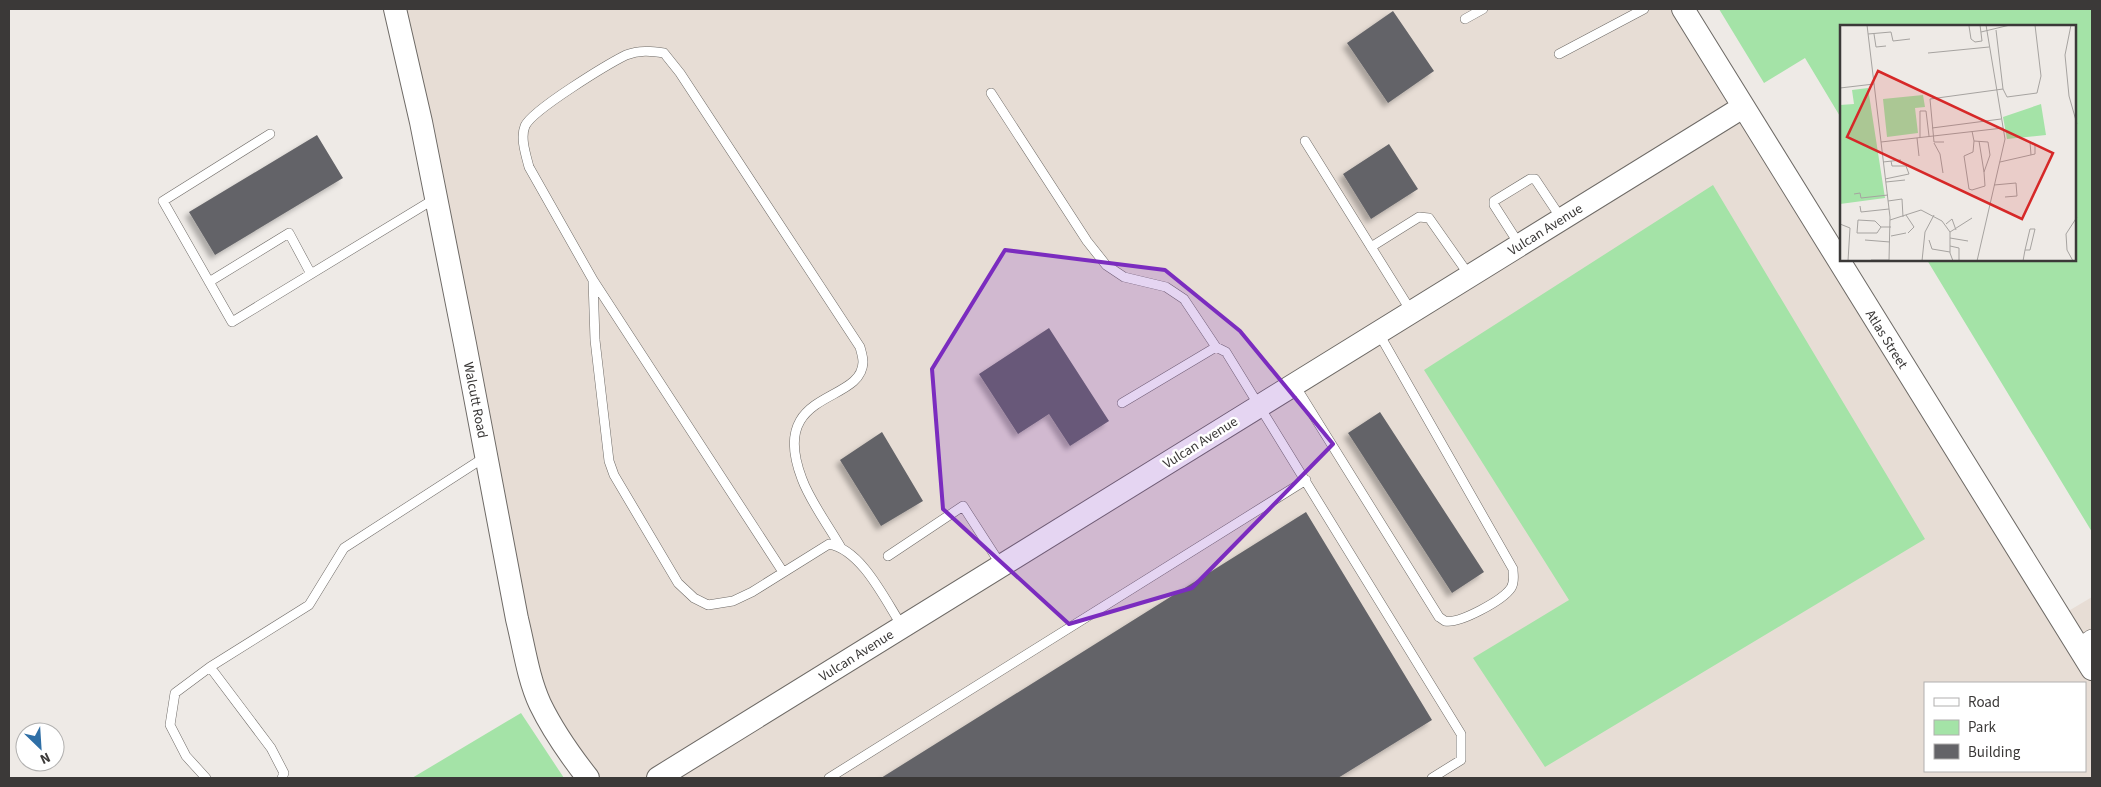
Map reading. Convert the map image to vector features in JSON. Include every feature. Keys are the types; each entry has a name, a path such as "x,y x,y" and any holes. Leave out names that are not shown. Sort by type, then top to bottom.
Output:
{"street":[{"name":"Walcutt Road","path":"396,9 436,198 517,619 531,678 540,703 551,724 588,778"},
{"name":"Atlas Street","path":"1683,9 1840,259"},
{"name":"Vulcan Avenue","path":"658,778 1743,107"},
{"name":"Atlas Street","path":"1841,261 2086,644 2092,669"}],"lane":[{"path":"1465,18 1483,9"},
{"path":"1559,54 1644,9"},
{"path":"783,572 593,280 529,168 523,147 525,126 538,110 627,55 646,50 664,53 680,73 860,347 863,362 858,375 845,387 804,413 794,432 802,480 840,546 854,556 902,626"},
{"path":"991,93 1087,241 1106,265 1124,277 1166,287 1184,299 1216,347 1226,352 1461,734 1461,760 1432,778"},
{"path":"270,134 163,201 232,322 436,198"},
{"path":"1305,141 1411,311"},
{"path":"1519,244 1494,205 1494,201 1523,183 1535,179 1561,218"},
{"path":"1371,247 1419,217 1429,218 1469,275"},
{"path":"209,282 289,232 311,274"},
{"path":"593,280 595,340 604,438 609,461 614,475 678,583 694,598 708,605 733,602 829,544 840,546"},
{"path":"1294,384 1439,617 1446,621 1468,617 1503,596 1511,588 1514,580 1513,569 1378,332"},
{"path":"1122,403 1216,347"},
{"path":"206,778 186,756 170,725 174,693 210,667 309,605 344,548 487,456"},
{"path":"829,778 1306,480"},
{"path":"888,556 963,506 1001,565"},
{"path":"210,667 271,748 284,773 282,778"}],"highlighted area":[{"path":"1005,250 1165,270 1240,331 1333,444 1192,588 1069,624 943,509 932,369"}],"shaded area":[{"path":"395,9 1683,9 2060,616 2092,597 2092,778 588,778 551,724"}],"green space":[{"path":"1719,9 2092,9 2092,532 1928,261 2076,261 2076,25 1840,25 1840,116 1805,58 1764,83"},
{"path":"1713,185 1925,539 1545,767 1473,658 1569,600 1424,370"},
{"path":"521,713 564,778 412,778"}],"building":[{"path":"1393,11 1434,71 1388,103 1347,43"},
{"path":"317,135 343,178 215,255 189,212"},
{"path":"1389,144 1418,189 1371,219 1343,174"},
{"path":"1049,328 1109,421 1070,446 1049,414 1018,434 979,374"},
{"path":"1380,412 1484,572 1452,593 1348,433"},
{"path":"882,432 923,501 881,526 840,460"},
{"path":"1306,512 1432,720 1338,778 881,778"}]}
